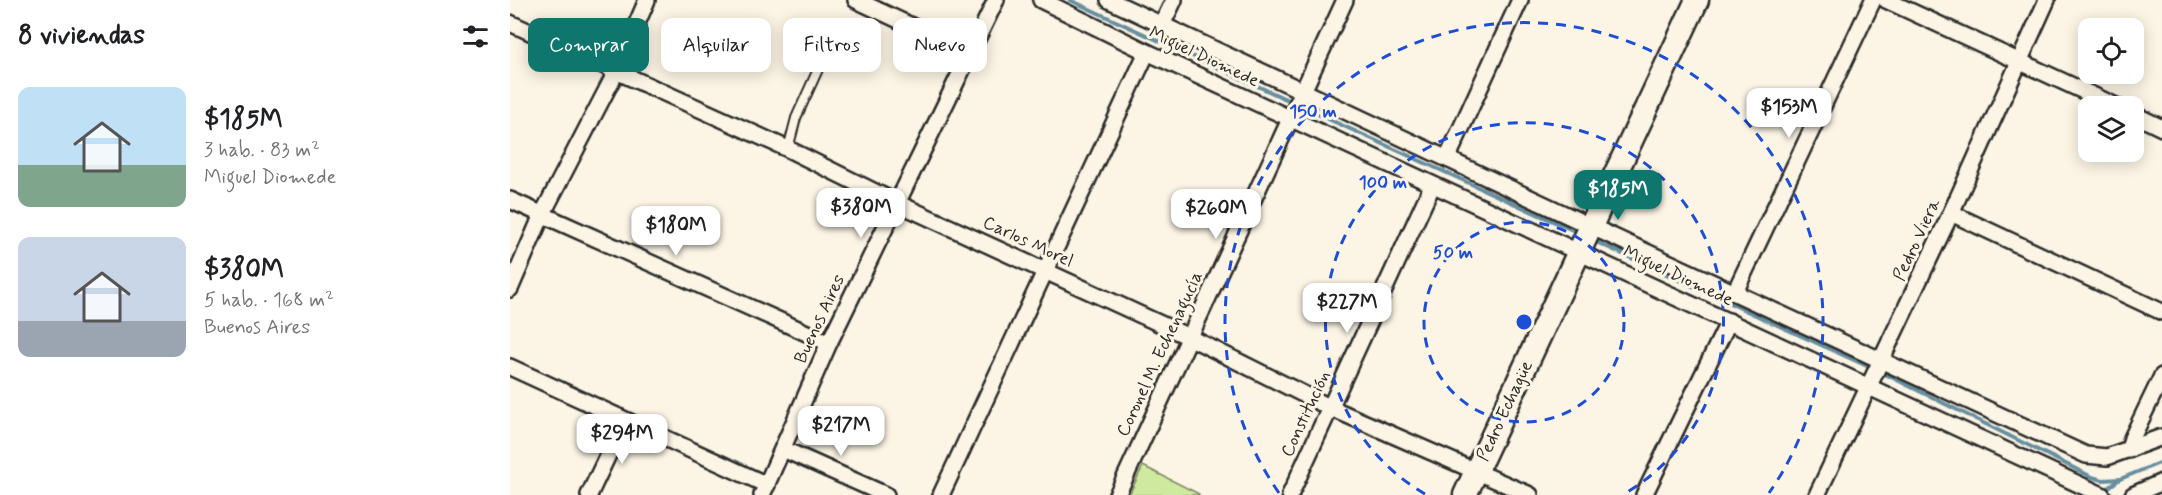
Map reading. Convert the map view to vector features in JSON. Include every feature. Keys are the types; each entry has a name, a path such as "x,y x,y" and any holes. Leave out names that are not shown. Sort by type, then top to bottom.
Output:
{"street":[{"path":"639,18 646,0"},
{"path":"856,0 894,18"},
{"name":"Buenos Aires","path":"987,18 996,0"},
{"name":"Miguel Diomede","path":"1041,0 1432,186 1729,321 2087,492"},
{"name":"Miguel Diomede","path":"1109,0 1590,226 2086,455 2107,457 2162,437"},
{"path":"1162,25 1174,0"},
{"name":"Coronel M. Echenagucía","path":"1117,495 1345,0"},
{"path":"1447,159 1520,0"},
{"name":"Pedro Echagüe","path":"1465,495 1697,0"},
{"path":"1735,292 1873,0"},
{"path":"1886,0 2094,96"},
{"name":"Pedro Viera","path":"1817,495 1951,213 2047,0"},
{"name":"Carlos Morel","path":"510,23 528,31"},
{"path":"941,495 1147,52"},
{"path":"510,290 542,215 616,72"},
{"name":"Carlos Morel","path":"621,72 788,149 897,203 1189,337 1331,408 1530,495"},
{"name":"Buenos Aires","path":"765,490 829,343 960,72"},
{"path":"2144,119 2162,128"},
{"name":"Constitución","path":"1290,495 1432,186"},
{"path":"510,200 829,343"},
{"path":"1951,213 2162,312"},
{"path":"1644,495 1729,321"},
{"path":"510,367 765,490"},
{"path":"2129,450 2132,438 2162,376"},
{"path":"589,495 624,421"},
{"path":"783,449 885,495"},
{"path":"2133,495 2160,486"}],"lane":[{"path":"788,149 796,118 817,72"}],"green space":[{"path":"1143,466 1199,494 1129,495"}],"waterway":[{"path":"1070,0 1288,100"},
{"path":"1304,108 1579,233"},
{"path":"1594,241 1867,366"},
{"path":"1883,373 2092,477 2103,480 2120,479"},
{"path":"2102,492 2120,479 2162,462"}]}
